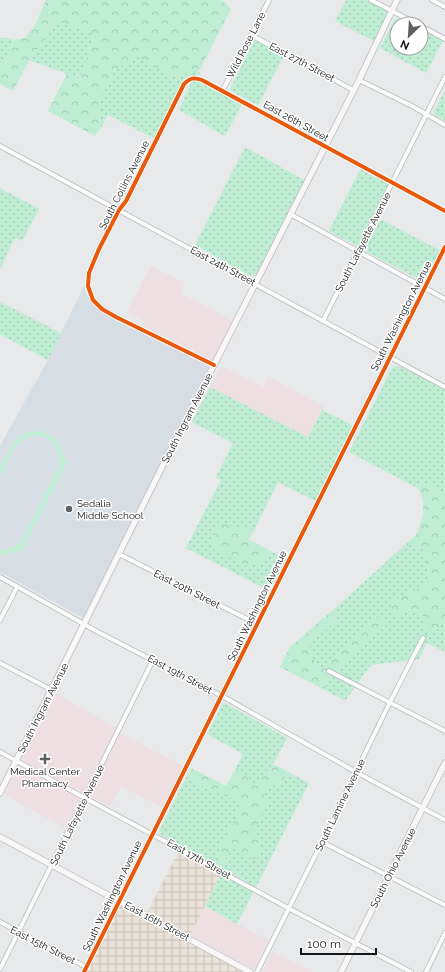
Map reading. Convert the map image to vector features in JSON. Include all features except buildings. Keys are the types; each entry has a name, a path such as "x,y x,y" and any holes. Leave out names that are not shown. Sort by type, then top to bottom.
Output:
{"main road":[{"name":"South Ingram Avenue","path":"0,793 254,284 324,145 359,80 397,0"},
{"name":"South Ohio Avenue","path":"341,972 445,763"},
{"name":"East 16th Street","path":"0,837 250,972"}],"street":[{"name":"Wild Rose Lane","path":"223,90 269,0"},
{"path":"372,0 402,16"},
{"path":"432,0 445,7"},
{"path":"429,30 445,39"},
{"name":"East 27th Street","path":"251,35 353,90"},
{"name":"East 26th Street","path":"162,129 184,84 188,80 196,77 223,90 445,211"},
{"name":"South Lafayette Avenue","path":"324,321 445,77"},
{"path":"359,80 445,125"},
{"name":"South Collins Avenue","path":"162,129 100,249 89,273 88,286 93,300 102,309 214,365"},
{"name":"East 24th Street","path":"0,146 445,387"},
{"path":"290,214 445,299"},
{"name":"South Washington Avenue","path":"84,972 445,247"},
{"name":"East 20th Street","path":"119,554 257,624"},
{"name":"East 19th Street","path":"0,577 84,624 222,696 356,772 445,820"},
{"path":"0,620 17,587"},
{"name":"South Lamine Avenue","path":"257,972 423,638"},
{"name":"South Lafayette Avenue","path":"0,970 153,660"},
{"path":"0,663 52,690"},
{"path":"329,671 445,732"},
{"name":"East 17th Street","path":"0,752 288,908 411,972"},
{"path":"322,842 445,905"},
{"name":"East 15th Street","path":"0,922 86,967"},
{"path":"426,972 445,933"}],"shaded area":[{"path":"151,266 184,283 180,293 234,321 213,362 142,325 144,321 127,312"},
{"name":"Sedalia Middle School","path":"84,286 88,298 97,309 209,366 83,618 0,572 0,446 48,360"},
{"path":"221,366 263,387 269,377 323,406 308,437 210,387"},
{"path":"56,694 117,728 122,734 185,767 164,808 121,786 110,807 25,763 23,756"},
{"path":"22,768 81,798 81,802 67,829 5,795 17,771"},
{"path":"178,852 221,874 190,935 147,913"},
{"path":"205,906 271,942 257,968 254,969 190,935"},
{"path":"120,907 123,907 242,972 87,972"},
{"path":"273,952 313,972 262,972"}],"green space":[{"path":"46,0 222,0 231,9 199,71 189,71 178,79 136,56 115,70 98,103 101,128 95,136 48,111 67,74 81,79 94,34 59,21 29,60 13,91 0,84 0,65 5,66 14,40 25,38 35,25"},
{"path":"346,0 367,0 387,11 389,16 376,42 335,21"},
{"path":"59,21 94,34 81,79 29,60"},
{"path":"389,30 389,53 380,48"},
{"path":"429,33 443,40 426,73 395,56 429,56"},
{"path":"0,37 14,40 4,66 0,65"},
{"path":"257,40 284,55 258,105 231,91 231,87 254,41"},
{"path":"136,56 178,79 189,71 199,71 201,74 192,76 186,83 157,140 108,115 101,128 98,103 115,70"},
{"path":"196,79 202,80 243,102 225,136 179,110 191,83"},
{"path":"445,91 445,121 435,115 434,111"},
{"path":"245,147 306,181 258,274 253,276 248,275 195,245"},
{"path":"361,168 391,185 359,247 329,231"},
{"path":"0,188 39,209 22,241 15,238 0,269"},
{"path":"380,219 441,251 426,280 422,281 367,252 365,249"},
{"path":"0,302 61,333 48,360 0,334"},
{"path":"394,366 404,367 445,390 445,498 440,495 435,488 422,482 418,488 349,452"},
{"path":"210,387 308,437 322,410 354,426 317,502 278,482 253,532 245,526 240,531 219,522 210,542 213,549 249,567 261,562 271,551 288,560 272,592 186,548 221,480 216,477 233,443 192,422"},
{"path":"35,431 55,438 60,446 64,458 68,460 21,552 17,550 8,554 0,555 0,550 12,548 21,542 59,466 60,458 58,451 50,440 36,435 29,436 18,443 9,457 0,477 0,467 14,442 23,434"},
{"path":"422,482 435,488 440,495 445,498 445,618 435,633 424,627 425,618 415,609 397,615 390,607 394,600 422,587 430,578 423,550 416,545 405,545 416,535 423,516 423,500 418,488"},
{"path":"219,521 240,531 245,526 253,532 249,540 271,551 261,562 249,567 213,549 210,542"},
{"path":"405,545 416,545 423,550 430,578 422,587 394,600 397,615 415,609 425,618 442,624 445,618 445,652 427,643 419,659 371,665 345,701 323,689 347,659 387,624 370,621 323,668 315,662 308,649 312,641 336,621 333,610"},
{"path":"333,610 336,621 313,641 308,649 315,662 323,668 370,621 380,617 387,624 337,671 323,689 280,667 290,647"},
{"path":"225,703 287,738 273,764 266,771 257,786 249,784 249,777 236,768 243,754 207,734 222,705"},
{"path":"273,764 288,772 280,786 269,785 264,796 268,801 253,832 261,846 259,858 252,859 233,846 221,867 213,863 241,807 235,800 186,778 191,768 226,786 236,768 249,777 250,784 257,786 266,771"},
{"path":"288,772 309,783 256,887 221,867 233,846 240,851 261,846 253,832 264,812 263,796 269,785 280,786"},
{"path":"186,778 235,800 241,807 213,863 161,835 159,831"},
{"path":"221,874 254,891 237,924 205,906"}],"cycle path":[{"path":"214,365 102,309 93,300 88,286 89,273 99,249 119,210 126,201 184,84 188,80 194,78 202,80 445,211"},
{"path":"84,972 445,247"}],"place":[{"name":"Sedalia Middle School","path":"69,509"},
{"name":"Medical Center Pharmacy","path":"45,759"}]}
